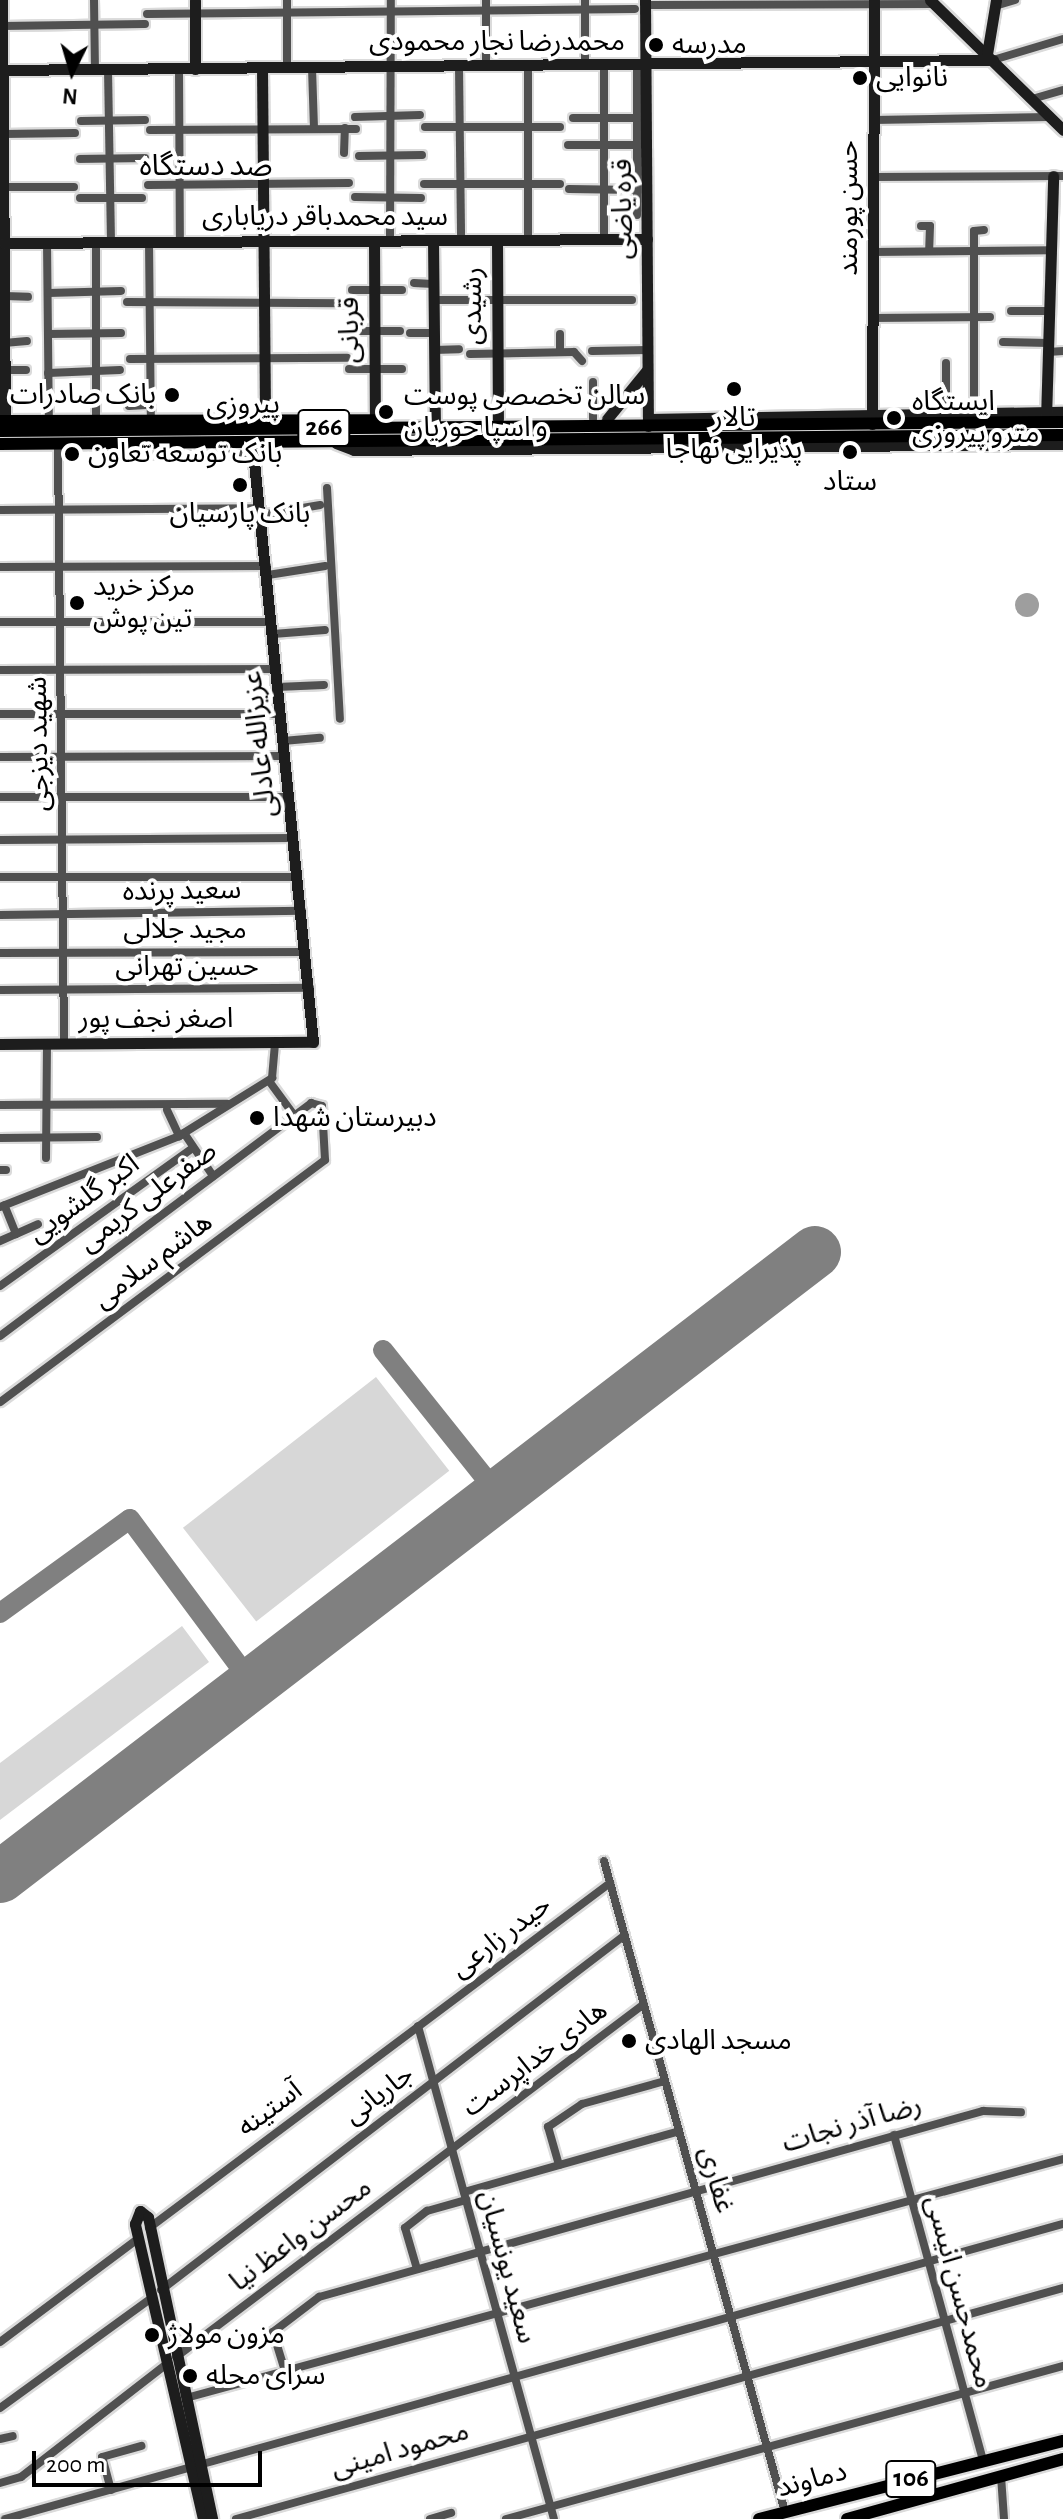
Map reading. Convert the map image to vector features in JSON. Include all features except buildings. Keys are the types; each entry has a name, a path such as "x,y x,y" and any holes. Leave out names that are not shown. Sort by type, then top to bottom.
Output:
{"main road":[{"name":"پیروزی","path":"253,442 872,420 1046,418 1063,422"},
{"path":"2,430 49,421 265,419 607,419 648,427"},
{"name":"پیروزی","path":"2,430 188,436 253,442 648,427 773,437 1063,435"},
{"name":"پیروزی","path":"2,430 58,443 188,436"},
{"name":"دماوند","path":"759,2519 1063,2441"},
{"name":"دماوند","path":"847,2519 879,2515 1063,2459"}],"street":[{"path":"2,0 5,296 2,430"},
{"path":"94,0 95,70"},
{"path":"195,0 195,69"},
{"path":"287,0 287,68"},
{"path":"390,241 391,0"},
{"path":"486,0 486,66"},
{"path":"990,57 996,3 1015,0"},
{"name":"حسن پورمند","path":"872,420 874,2"},
{"path":"1,19 94,24 195,13 932,2 1063,130"},
{"path":"585,5 585,66"},
{"name":"قره یاضی","path":"642,5 648,427"},
{"path":"990,57 1063,39"},
{"name":"محمدرضا نجار محمودی","path":"1,70 873,63 990,57"},
{"path":"604,65 604,240"},
{"path":"637,215 637,118 641,65"},
{"path":"528,66 528,240"},
{"path":"459,67 461,240"},
{"path":"262,68 265,419"},
{"path":"312,68 314,129"},
{"path":"179,69 180,242"},
{"path":"108,70 111,242"},
{"path":"1032,99 1063,90"},
{"path":"355,117 420,115"},
{"path":"873,120 1050,117"},
{"path":"573,118 637,118"},
{"path":"81,121 145,120"},
{"path":"2,127 75,133"},
{"path":"425,127 560,127"},
{"path":"344,153 345,128"},
{"path":"150,130 356,129"},
{"path":"568,145 637,145"},
{"path":"359,156 422,155"},
{"path":"80,159 145,158"},
{"path":"873,177 1058,176 1057,233 1051,250 1046,418 1063,412"},
{"path":"148,185 349,183"},
{"path":"424,184 528,184 637,190"},
{"path":"3,187 74,187"},
{"path":"355,197 421,198"},
{"path":"80,198 142,198"},
{"path":"921,226 930,226 929,251"},
{"path":"872,420 946,414 974,418 974,231 984,230"},
{"name":"سید محمدباقر دریاباری","path":"4,243 647,239"},
{"path":"433,240 435,420"},
{"name":"رشیدی","path":"497,240 498,419"},
{"name":"قربانی","path":"374,241 375,420"},
{"path":"47,242 49,421"},
{"path":"96,242 96,420"},
{"path":"149,242 151,420"},
{"path":"872,252 1051,250"},
{"path":"414,283 433,284"},
{"path":"352,290 402,290"},
{"path":"48,293 121,291"},
{"path":"1050,295 1063,295"},
{"path":"5,296 28,297"},
{"path":"434,300 632,300"},
{"path":"127,302 347,303"},
{"path":"1011,311 1049,311"},
{"path":"872,318 990,317"},
{"path":"352,331 434,333"},
{"path":"48,334 121,333"},
{"path":"560,334 560,352"},
{"path":"4,343 27,341"},
{"path":"1003,342 1063,351"},
{"path":"434,350 459,349"},
{"path":"592,351 648,350"},
{"path":"470,354 574,352 582,361"},
{"path":"130,359 347,358"},
{"path":"946,363 946,414"},
{"path":"349,369 402,369"},
{"path":"607,419 648,369"},
{"path":"4,370 26,370"},
{"path":"48,373 120,370"},
{"path":"593,382 593,419"},
{"path":"129,406 151,405"},
{"path":"749,444 773,437"},
{"path":"331,441 354,450 749,444 1063,444"},
{"path":"156,455 253,442"},
{"name":"عزیزالله عادلی","path":"253,442 313,1042"},
{"name":"شهید دیزجی","path":"58,443 64,1044"},
{"path":"327,488 340,719"},
{"path":"0,510 260,512 320,505"},
{"path":"0,567 267,571 325,566"},
{"path":"0,622 325,630"},
{"path":"0,670 276,669"},
{"path":"277,687 324,685"},
{"path":"0,714 279,714"},
{"path":"283,741 320,738"},
{"path":"0,757 286,756"},
{"path":"0,797 290,797"},
{"path":"0,840 294,838"},
{"path":"0,877 298,877"},
{"name":"سعید پرنده","path":"0,915 302,911"},
{"name":"مجید جلالی","path":"0,953 306,952"},
{"name":"حسین تهرانی","path":"0,990 310,988"},
{"path":"275,1042 269,1081 294,1115"},
{"name":"اصغر نجف پور","path":"0,1044 313,1042"},
{"path":"46,1158 47,1044"},
{"path":"16,1234 2,1206 182,1135 227,1104 269,1081"},
{"name":"صفرعلی کریمی","path":"0,1336 314,1102 323,1108 329,1152"},
{"path":"0,1105 227,1104"},
{"path":"167,1110 213,1176"},
{"path":"0,1138 97,1137"},
{"name":"اکبر گلشویی","path":"0,1286 193,1148"},
{"name":"هاشم سلامی","path":"0,1402 329,1152"},
{"path":"0,1241 38,1224"},
{"name":"غفاری","path":"604,1861 785,2512"},
{"name":"حیدر زارعی","path":"418,2026 610,1883"},
{"name":"جاریانی","path":"0,2408 157,2293 625,1935"},
{"name":"هادی خداپرست","path":"452,2149 644,2004"},
{"name":"سعید یونسیان","path":"418,2026 554,2519"},
{"name":"آستینه","path":"149,2228 418,2026"},
{"path":"559,2165 548,2127 582,2104 665,2081"},
{"name":"رضا آذر نجات","path":"285,2371 273,2332 319,2297 983,2111 1021,2112"},
{"path":"417,2269 405,2228 427,2211 559,2165 679,2131"},
{"name":"محمدحسن انیسی","path":"894,2135 983,2461"},
{"name":"محسن واعظ نیا","path":"0,2483 21,2477 452,2149"},
{"path":"186,2398 1063,2159"},
{"path":"157,2293 149,2228 140,2211 139,2238 157,2293 195,2466 212,2519"},
{"path":"5,2519 1063,2224"},
{"path":"0,2342 139,2238"},
{"name":"محمود امینی","path":"236,2519 1063,2288"},
{"path":"172,2360 186,2398 203,2519"},
{"path":"506,2519 1063,2366"},
{"path":"0,2439 13,2436"},
{"path":"111,2490 102,2457 141,2446"},
{"path":"1001,2476 1004,2519"},
{"path":"430,2519 451,2513"}],"shaded area":[{"path":"1027,593 1036,596 1039,605 1036,614 1027,617 1018,614 1015,605 1018,596"},
{"path":"376,1377 449,1471 256,1622 183,1528"},
{"path":"182,1626 209,1662 0,1820 0,1763"}],"taxiway":[{"path":"383,1350 498,1494"},
{"path":"0,1613 130,1519 252,1683"}],"runway":[{"path":"0,1877 815,1252"}],"place":[{"name":"مدرسه","path":"656,45"},
{"name":"نانوایی","path":"860,78"},
{"name":"تالار پذیرایی نهاجا","path":"734,389"},
{"name":"بانک صادرات","path":"172,395"},
{"name":"سالن تخصصی پوست و اسپا حوریان","path":"386,412"},
{"name":"ایستگاه مترو پیروزی","path":"894,418"},
{"name":"ستاد","path":"850,452"},
{"name":"بانک توسعه تعاون","path":"72,454"},
{"name":"بانک پارسیان","path":"240,485"},
{"name":"مرکز خرید تین پوش","path":"77,603"},
{"name":"دبیرستان شهدا","path":"257,1118"},
{"name":"مسجد الهادی","path":"629,2041"},
{"name":"مزون مولاژ","path":"152,2335"},
{"name":"سرای محله","path":"190,2376"}],"district":[{"name":"صد دستگاه","path":"206,166"}]}
